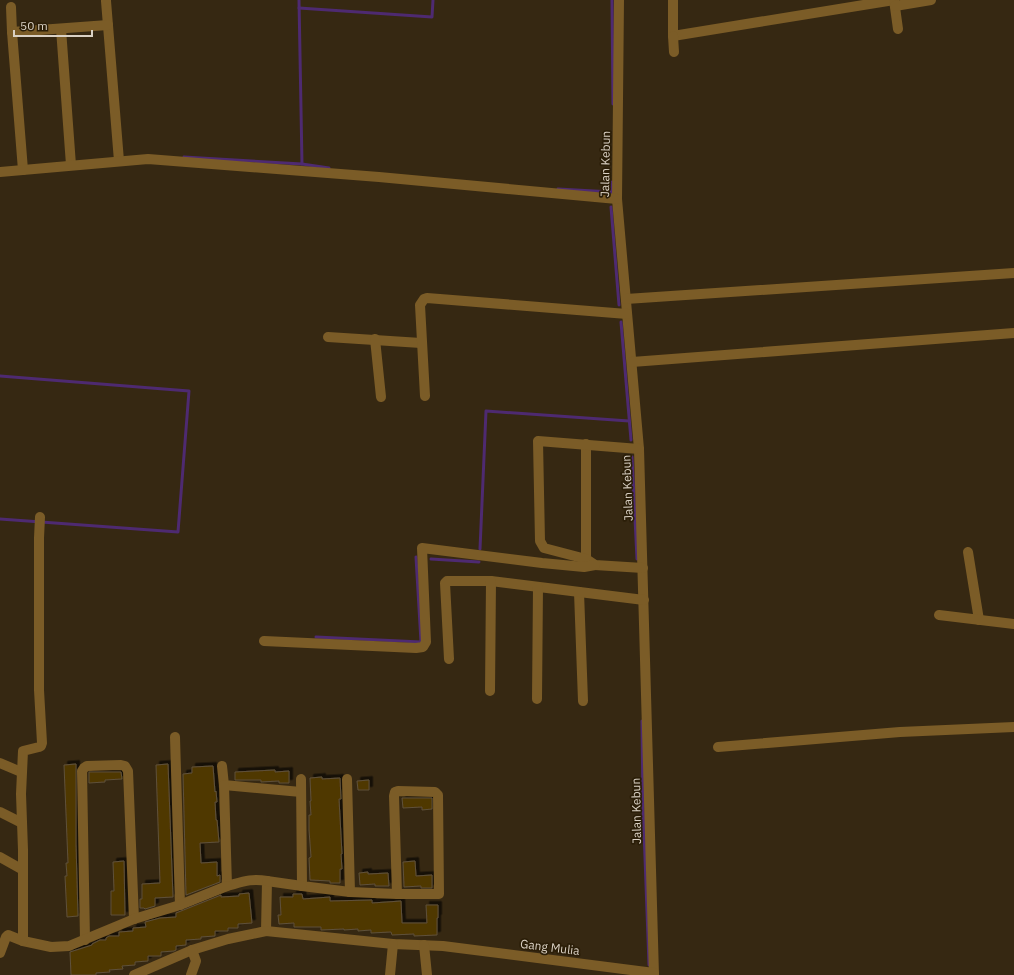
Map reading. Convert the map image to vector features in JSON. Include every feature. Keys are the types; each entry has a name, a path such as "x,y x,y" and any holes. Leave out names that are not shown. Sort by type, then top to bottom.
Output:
{"street":[{"name":"Jalan Kebun","path":"619,0 617,199 639,449 654,974"},
{"path":"673,0 674,52"},
{"path":"673,36 841,5 931,0"},
{"path":"106,1 119,160"},
{"path":"894,2 898,29"},
{"path":"11,7 23,170"},
{"path":"12,32 108,25"},
{"path":"60,29 71,165"},
{"path":"0,172 148,158 617,199"},
{"path":"626,299 1014,273"},
{"path":"425,396 420,305 421,302 427,298 627,314"},
{"path":"632,362 1014,333"},
{"path":"328,337 421,343"},
{"path":"375,339 381,397"},
{"path":"595,565 586,559 544,548 540,541 538,441 639,449"},
{"path":"586,444 586,559"},
{"path":"23,941 21,772 23,750 39,747 42,743 39,690 40,517"},
{"path":"264,641 416,648 423,647 426,642 422,548 584,567 595,565 643,568"},
{"path":"968,552 979,620"},
{"path":"448,659 445,583 449,580 491,581 644,600"},
{"path":"490,691 491,581"},
{"path":"537,699 538,587"},
{"path":"579,592 582,701"},
{"path":"939,615 1014,624"},
{"path":"718,747 900,732 1014,727"},
{"path":"175,737 180,905"},
{"path":"0,763 21,772"},
{"path":"85,940 82,771 87,766 121,765 125,766 128,771 134,919"},
{"path":"222,766 224,785 227,886"},
{"path":"302,779 302,886"},
{"path":"347,779 350,892"},
{"path":"224,785 301,792"},
{"path":"0,953 8,935 23,941 55,948 70,946 134,919 180,905 227,886 248,880 257,879 350,892 397,894 439,894 438,795 436,792 395,792 397,894"},
{"path":"0,812 22,823"},
{"path":"0,856 23,870"},
{"path":"266,931 267,881"},
{"name":"Gang Mulia","path":"134,975 192,950 228,939 266,931 393,944 443,946 654,974"},
{"path":"390,975 393,944"},
{"path":"424,945 427,975"},
{"path":"191,975 196,961 192,950"}],"building":[{"path":"76,764 78,916 67,917 65,876 67,876 66,863 68,863 64,765"},
{"path":"168,764 173,897 155,898 155,906 145,909 140,908 140,899 142,899 142,884 160,883 156,765"},
{"path":"213,766 217,802 215,802 216,820 219,842 200,843 201,863 217,862 217,876 220,875 220,882 186,895 183,774 192,773 192,767"},
{"path":"275,770 275,772 289,771 289,783 279,783 279,781 261,782 261,780 235,780 235,772"},
{"path":"89,772 121,772 122,779 89,783"},
{"path":"322,777 322,779 340,778 341,799 339,799 342,869 340,869 340,883 310,880 310,778"},
{"path":"369,780 369,790 358,790 357,781"},
{"path":"402,798 432,798 432,809 422,810 422,807 403,808"},
{"path":"124,861 125,915 111,915 111,891 114,891 113,862"},
{"path":"415,861 416,876 432,875 432,888 421,888 421,886 404,887 403,862"},
{"path":"368,872 368,874 388,873 389,886 375,886 375,884 360,885 359,873"},
{"path":"249,893 252,923 238,924 238,928 228,928 228,931 215,931 215,936 186,940 186,945 176,946 176,950 174,951 161,952 161,956 148,956 148,961 135,962 135,965 122,966 123,969 109,970 110,972 96,973 96,975 71,975 70,952 92,945 100,940 106,940 109,936 119,936 119,932 133,931 133,928 146,927 145,922 160,918 176,917 176,913 221,895 221,897 239,896 239,894"},
{"path":"293,894 302,894 303,899 330,897 330,901 372,900 372,903 401,901 402,923 427,923 426,905 438,905 437,935 392,935 391,932 371,933 371,930 321,930 321,927 294,927 294,923 279,924 278,915 281,915 280,897 293,897"}],"waterway":[{"path":"184,157 302,164 299,0"},
{"path":"299,8 432,17 433,0"},
{"path":"612,0 613,104"},
{"path":"302,164 329,168"},
{"path":"612,182 612,193"},
{"path":"558,189 612,192"},
{"path":"611,207 619,305"},
{"path":"621,322 631,440"},
{"path":"0,376 189,391 178,532 0,519"},
{"path":"480,549 486,411 629,421"},
{"path":"632,457 637,559"},
{"path":"316,637 421,642 416,557"},
{"path":"431,559 479,562"},
{"path":"642,721 643,804 649,965"}]}
